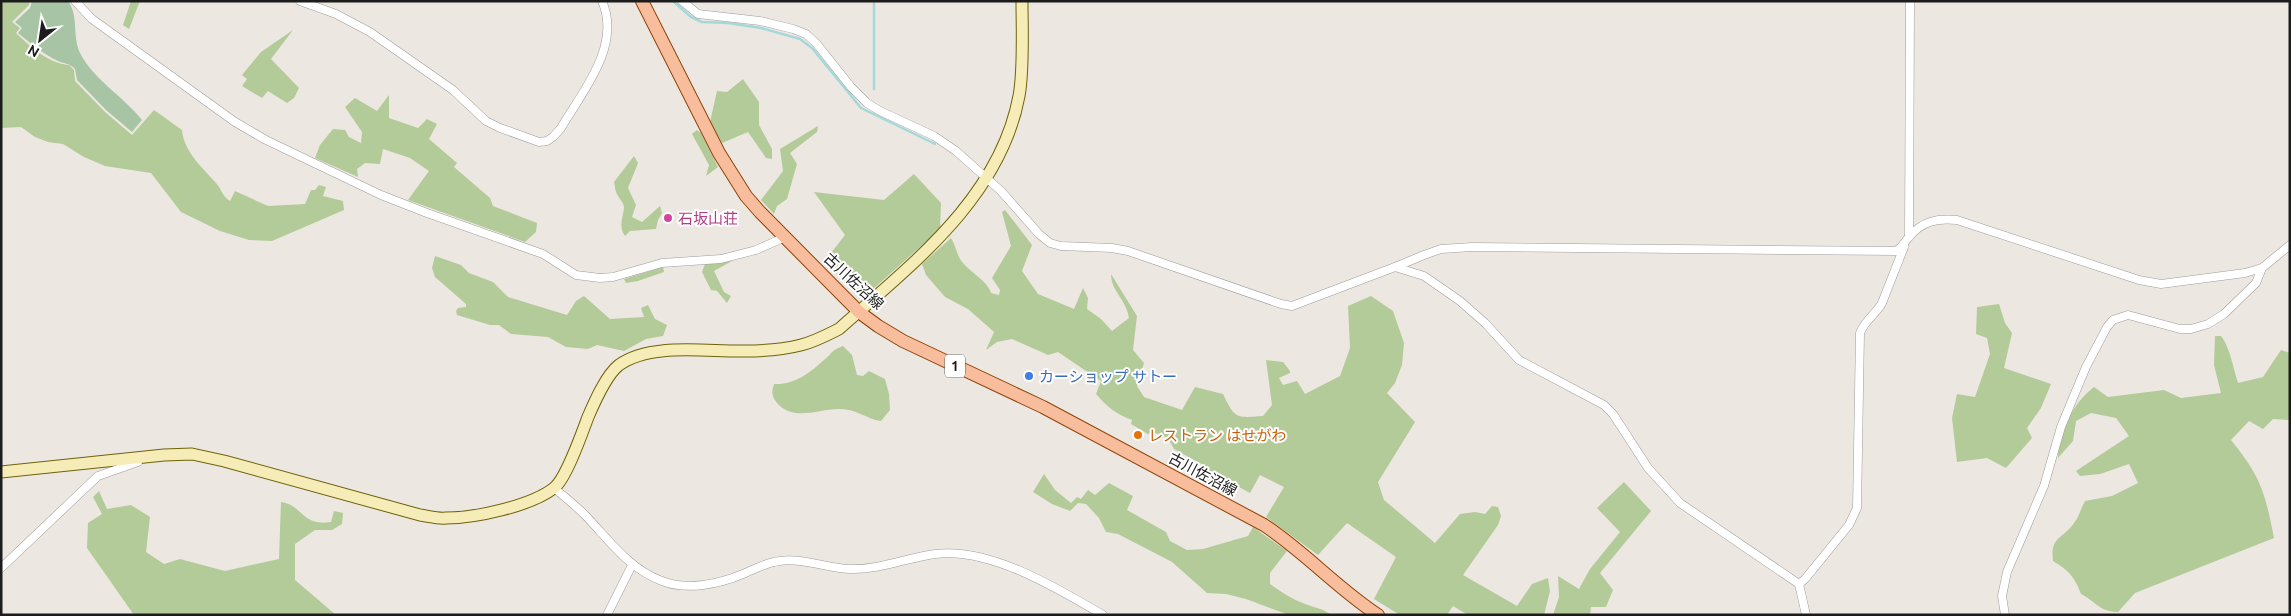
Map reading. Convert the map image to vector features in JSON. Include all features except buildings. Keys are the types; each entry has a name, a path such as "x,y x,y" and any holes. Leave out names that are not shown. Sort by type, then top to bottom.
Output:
{"main road":[{"name":"古川佐沼線","path":"642,1 718,153 732,176 755,207 858,312 902,341 1043,407 1264,525 1296,547 1352,596 1378,615"}],"street":[{"path":"75,1 92,19 235,122 266,140 381,194 427,213 543,254 576,274 600,278 613,277 662,263 721,259 756,250 785,237"},
{"path":"300,1 336,14 370,32 453,90 486,121 539,142 547,141 561,128 602,58 606,38 606,13 602,1"},
{"path":"682,1 698,14 760,21 806,34 867,102 880,111 934,136 956,151 1001,191 1039,234 1050,243 1061,246 1112,248 1128,251 1281,304 1292,306 1441,249 1472,246 1896,251 1904,245"},
{"path":"1,472 164,455 192,454 224,461 420,515 445,518 470,516 523,504 554,488 566,472 602,388 618,366 636,357 665,351 746,351 801,346 839,329 944,233 987,179 997,163 1009,134 1020,95 1022,1"},
{"path":"1909,237 1910,1"},
{"path":"1799,584 1849,525 1857,508 1860,333 1867,321 1878,310 1904,245 1909,237 1919,228 1935,219 1957,220 2138,280 2161,284 2225,277 2262,268 2290,245"},
{"path":"1395,267 1424,276 1460,301 1485,323 1519,360 1604,405 1613,414 1648,468 1680,503 1799,584 1806,615"},
{"path":"2004,615 2003,583 2009,565 2044,486 2061,428 2073,398 2113,320 2128,315 2180,329 2191,329 2208,324 2224,314 2256,283 2262,268"},
{"path":"1,568 98,476 124,466 164,455"},
{"path":"554,488 584,514 632,565 664,582 691,586 726,580 776,561 849,569 867,569 936,554 952,554 982,559 1016,570 1103,615"},
{"path":"607,615 632,565"}],"green space":[{"path":"1,1 30,1 29,5 12,22 20,28 16,33 47,58 69,65 74,70 75,81 105,112 132,135 154,110 182,130 183,138 190,152 230,201 235,191 268,206 305,204 311,190 315,190 319,185 326,187 323,196 343,201 344,210 272,241 249,240 220,231 181,212 151,173 105,166 84,157 63,144 48,142 35,137 21,127 1,128"},
{"path":"32,1 68,1 75,20 76,40 80,53 86,63 142,120 132,132 106,110 77,80 73,67 47,55 18,33 22,28 15,22 30,8"},
{"path":"131,1 140,1 129,29 123,25"},
{"path":"293,30 271,59 299,88 294,98 287,103 268,91 262,98 242,86 247,79 242,75 261,52"},
{"path":"743,79 759,102 759,125 772,149 772,159 766,158 748,132 722,143 710,122 717,91 727,92"},
{"path":"389,95 389,118 418,128 427,119 437,124 429,139 457,163 454,167 490,198 493,206 537,223 536,232 525,242 408,200 429,171 410,158 383,149 380,164 365,163 357,169 358,177 315,158 320,145 333,129 345,130 349,137 361,143 362,132 345,107 355,98 377,111"},
{"path":"818,126 817,132 790,153 797,164 787,199 777,206 774,214 761,200 783,171 780,149"},
{"path":"697,130 701,133 718,167 706,176 709,165 692,134"},
{"path":"634,156 638,163 628,188 636,205 632,217 642,222 660,206 662,213 656,229 630,231 625,236 621,226 624,206 616,193 614,182"},
{"path":"914,174 941,203 940,229 862,299 824,262 845,235 814,192 884,200"},
{"path":"1005,210 1032,245 1022,271 1038,294 1074,309 1083,288 1088,298 1087,309 1101,319 1112,331 1129,318 1125,306 1113,285 1111,274 1137,316 1133,350 1144,363 1137,386 1144,397 1182,410 1195,387 1223,394 1237,415 1242,417 1263,416 1272,405 1266,360 1283,362 1290,373 1279,378 1283,385 1297,381 1305,394 1340,376 1350,348 1348,306 1371,296 1393,311 1404,343 1402,365 1395,383 1387,393 1415,422 1378,482 1384,500 1435,543 1460,514 1475,512 1485,514 1492,506 1498,507 1501,516 1498,525 1463,575 1517,606 1532,584 1548,578 1550,591 1544,615 1468,615 1453,606 1447,615 1400,615 1374,599 1396,557 1347,523 1318,555 1266,517 1284,487 1260,475 1250,493 1226,480 1220,490 1201,480 1207,467 1174,449 1168,438 1153,432 1148,434 1131,424 1132,420 1112,410 1096,394 1101,381 1058,352 1048,355 1012,339 997,342 986,350 994,332 968,309 945,297 926,275 922,264 951,238 962,262 986,284 991,293 999,295 1000,290 992,278 1011,246 1002,212"},
{"path":"435,256 461,265 469,273 493,282 508,297 567,315 576,301 584,296 610,319 644,317 641,308 648,305 655,319 667,325 663,336 646,339 624,351 597,345 588,349 566,347 548,337 511,334 499,325 490,325 457,315 456,311 458,308 466,307 466,304 435,277 432,268"},
{"path":"732,261 714,271 724,292 731,296 727,303 717,291 711,290 702,272 705,264"},
{"path":"663,267 664,272 638,281 626,283 624,279"},
{"path":"1999,304 2005,323 2012,333 2004,368 2051,384 2041,408 2027,428 2032,438 2006,468 1987,458 1957,462 1952,418 1957,394 1975,397 1990,354 1987,338 1976,334 1977,307"},
{"path":"2215,336 2221,336 2227,346 2238,383 2263,377 2281,350 2290,353 2290,420 2273,419 2263,429 2249,421 2231,440 2249,464 2260,486 2268,508 2274,538 2135,593 2118,612 2106,610 2081,594 2070,574 2053,561 2053,547 2055,542 2076,521 2085,501 2112,496 2138,483 2129,464 2100,474 2080,476 2076,471 2129,436 2116,418 2091,413 2076,421 2073,441 2058,458 2064,428 2074,409 2094,387 2108,397 2164,390 2181,398 2221,393 2214,365"},
{"path":"843,346 852,355 857,375 863,376 869,371 885,379 889,394 890,410 881,421 853,411 841,409 808,413 792,412 778,404 773,395 774,384 781,384 801,377"},
{"path":"1044,474 1055,490 1071,503 1077,497 1081,499 1088,490 1095,495 1109,483 1133,496 1127,510 1166,532 1170,541 1187,550 1203,549 1248,536 1253,527 1287,551 1270,573 1270,584 1282,593 1305,604 1322,609 1331,615 1289,615 1246,599 1226,594 1207,593 1172,562 1118,534 1106,532 1099,518 1086,504 1078,503 1070,511 1052,504 1033,492"},
{"path":"1624,482 1651,511 1600,573 1613,590 1606,607 1591,607 1590,615 1553,615 1559,597 1558,576 1579,589 1590,569 1620,532 1597,508"},
{"path":"99,491 107,509 131,505 150,517 146,552 164,564 180,559 225,571 279,559 281,502 294,507 308,519 321,523 331,522 334,511 343,513 342,524 332,530 315,530 295,544 295,580 336,615 134,615 87,548 88,523 102,514 93,497"}],"waterway":[{"path":"673,1 691,17 702,22 728,23 761,28 800,39 812,48 861,108 935,144"},
{"path":"874,1 874,89"}],"place":[{"name":"石坂山荘","path":"668,218"},
{"name":"カーショップ サトー","path":"1029,376"},
{"name":"レストラン はせがわ","path":"1138,435"}]}
